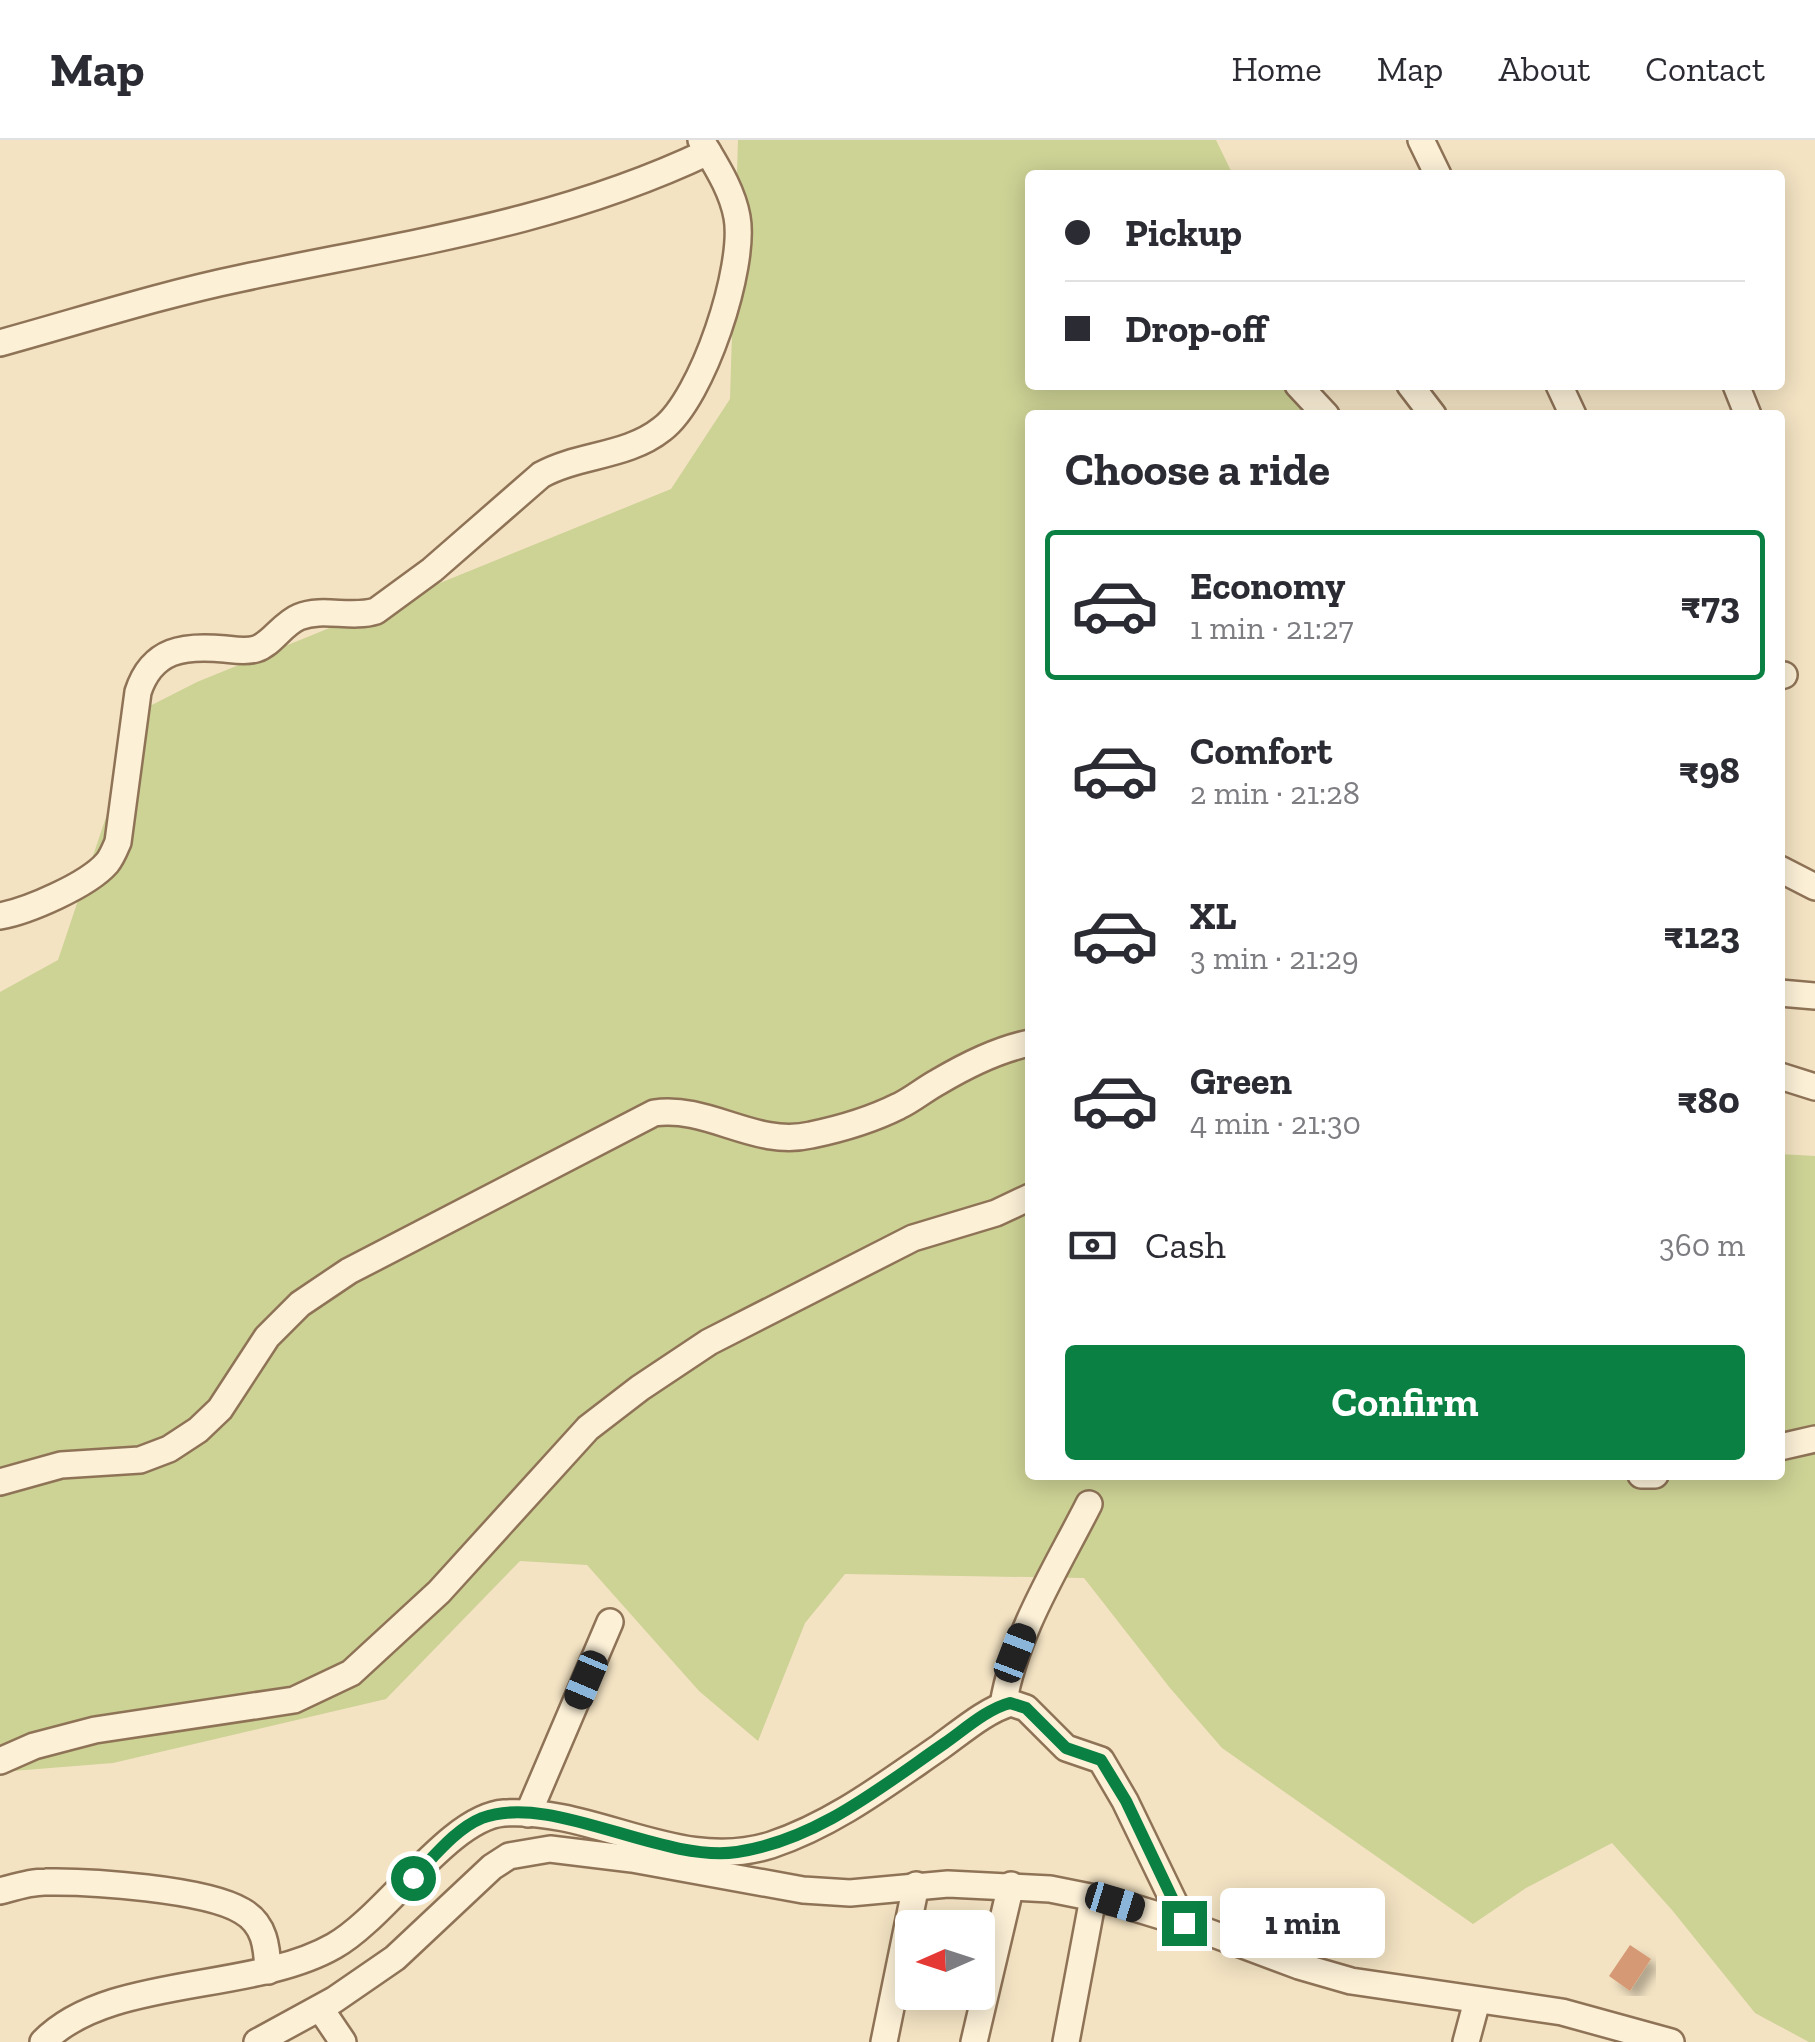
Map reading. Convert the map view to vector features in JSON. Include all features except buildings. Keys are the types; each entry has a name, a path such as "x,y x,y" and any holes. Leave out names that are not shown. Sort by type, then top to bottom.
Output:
{"street":[{"path":"1422,140 1436,170"},
{"path":"0,342 235,279 485,230 606,194 705,146 730,195 740,238 728,298 696,387 662,430 617,452 540,475 432,570 376,612 309,614 279,630 262,647 198,647 172,652 157,660 144,672 138,692 118,842 108,862 68,889 0,916"},
{"path":"1303,390 1321,410"},
{"path":"1414,390 1429,410"},
{"path":"1785,871 1815,886"},
{"path":"1785,993 1815,996"},
{"path":"0,1482 61,1465 140,1460 169,1450 220,1409 267,1337 300,1304 349,1271 654,1113 690,1114 768,1138 813,1135 899,1106 942,1079 1025,1045"},
{"path":"1785,1077 1815,1086"},
{"path":"0,1761 34,1746 94,1730 294,1700 351,1673 439,1592 588,1428 640,1388 710,1342 913,1238 996,1213 1025,1199"},
{"path":"1785,1447 1815,1439"},
{"path":"1002,1705 1008,1672 1022,1634 1089,1504"},
{"path":"528,1814 610,1622"},
{"path":"43,2042 68,2022 94,2009 180,1987 292,1966 334,1946 367,1923 470,1824 503,1813 528,1814 568,1819 712,1854 768,1846 829,1821 1002,1705 1026,1708 1058,1742 1101,1760 1126,1801 1184,1923"},
{"path":"258,2042 320,2008 395,1958 508,1856 550,1849 591,1852 803,1890 850,1893 916,1886 1012,1886 1093,1898 1184,1923 1351,1981 1562,2012 1638,2037 1671,2042"},
{"path":"0,1891 44,1882 125,1886 220,1902 244,1911 262,1929 268,1971"},
{"path":"884,2042 916,1886"},
{"path":"974,2042 1012,1886"},
{"path":"1066,2042 1093,1898"},
{"path":"1466,2042 1477,2000"},
{"path":"320,2008 343,2042"}],"green space":[{"path":"738,140 1216,140 1231,170 1025,170 1025,390 1309,390 1315,410 1025,410 1025,1480 1785,1480 1785,1154 1815,1156 1815,2042 1755,2013 1612,1843 1526,1888 1473,1924 1222,1748 1084,1578 845,1574 805,1623 758,1741 699,1691 587,1565 520,1561 386,1699 113,1763 0,1772 0,992 58,960 142,710 197,682 671,489 730,399"}],"route":[{"path":"413,1878 470,1824 503,1813 568,1819 712,1854 768,1846 829,1821 1010,1703 1026,1708 1066,1748 1101,1760 1126,1801 1184,1923"}]}
